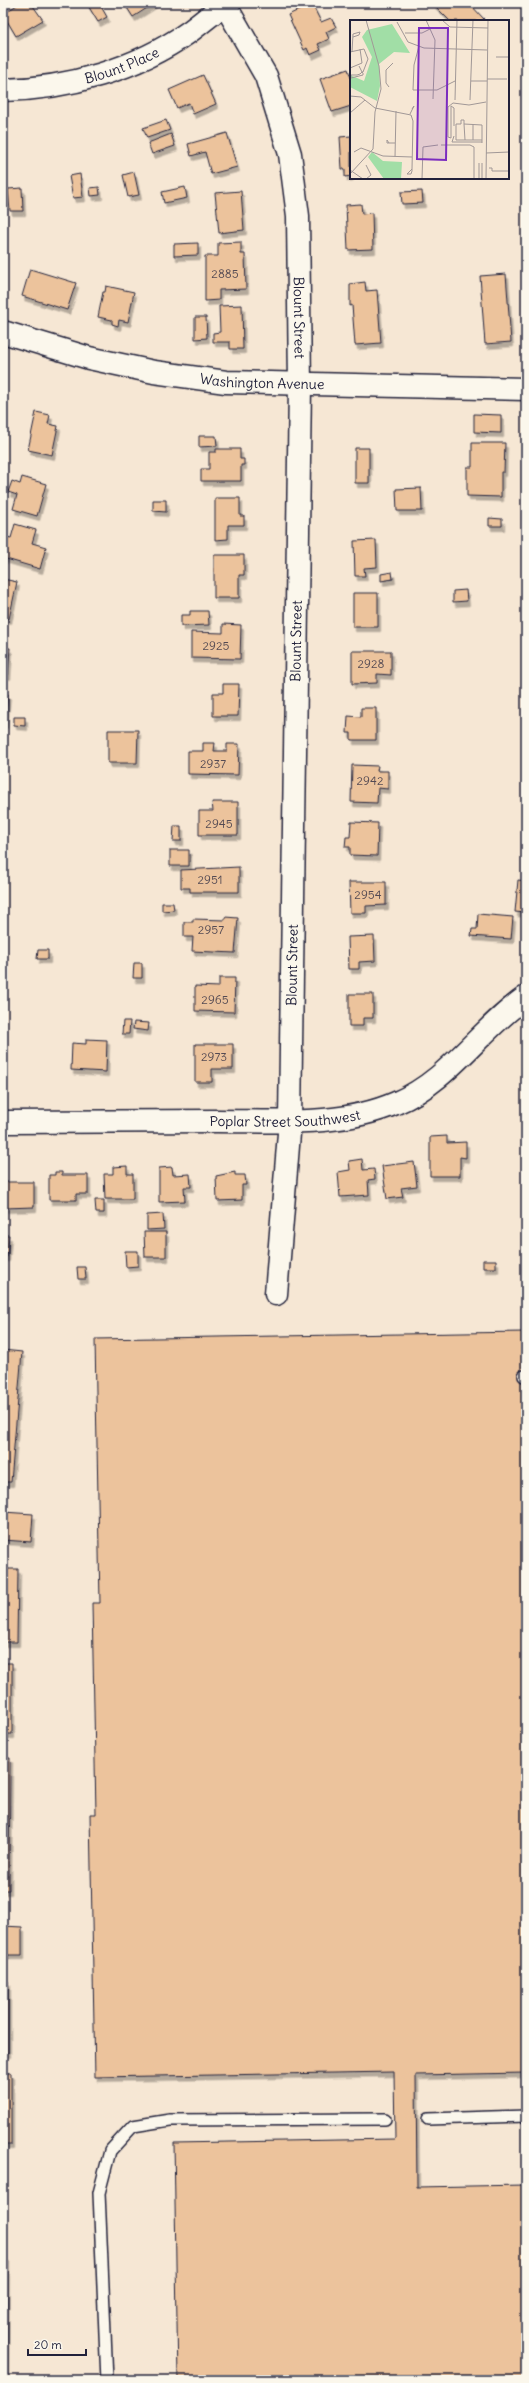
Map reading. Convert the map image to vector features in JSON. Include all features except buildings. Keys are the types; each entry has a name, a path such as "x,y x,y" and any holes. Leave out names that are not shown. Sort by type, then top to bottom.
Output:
{"street":[{"name":"Blount Place","path":"3,90 58,85 104,74 147,56 188,33 225,3"},
{"name":"Blount Street","path":"225,3 266,76 290,154 298,216 300,385 290,1121 276,1294"},
{"name":"Washington Avenue","path":"3,332 89,358 154,372 226,382 300,385 526,388"},
{"name":"Poplar Street Southwest","path":"3,1122 290,1121 348,1118 396,1103 440,1077 508,1010 526,997"}],"lane":[{"path":"428,2119 526,2116"},
{"path":"107,2380 99,2192 110,2151 133,2126 170,2120 385,2119"}]}
